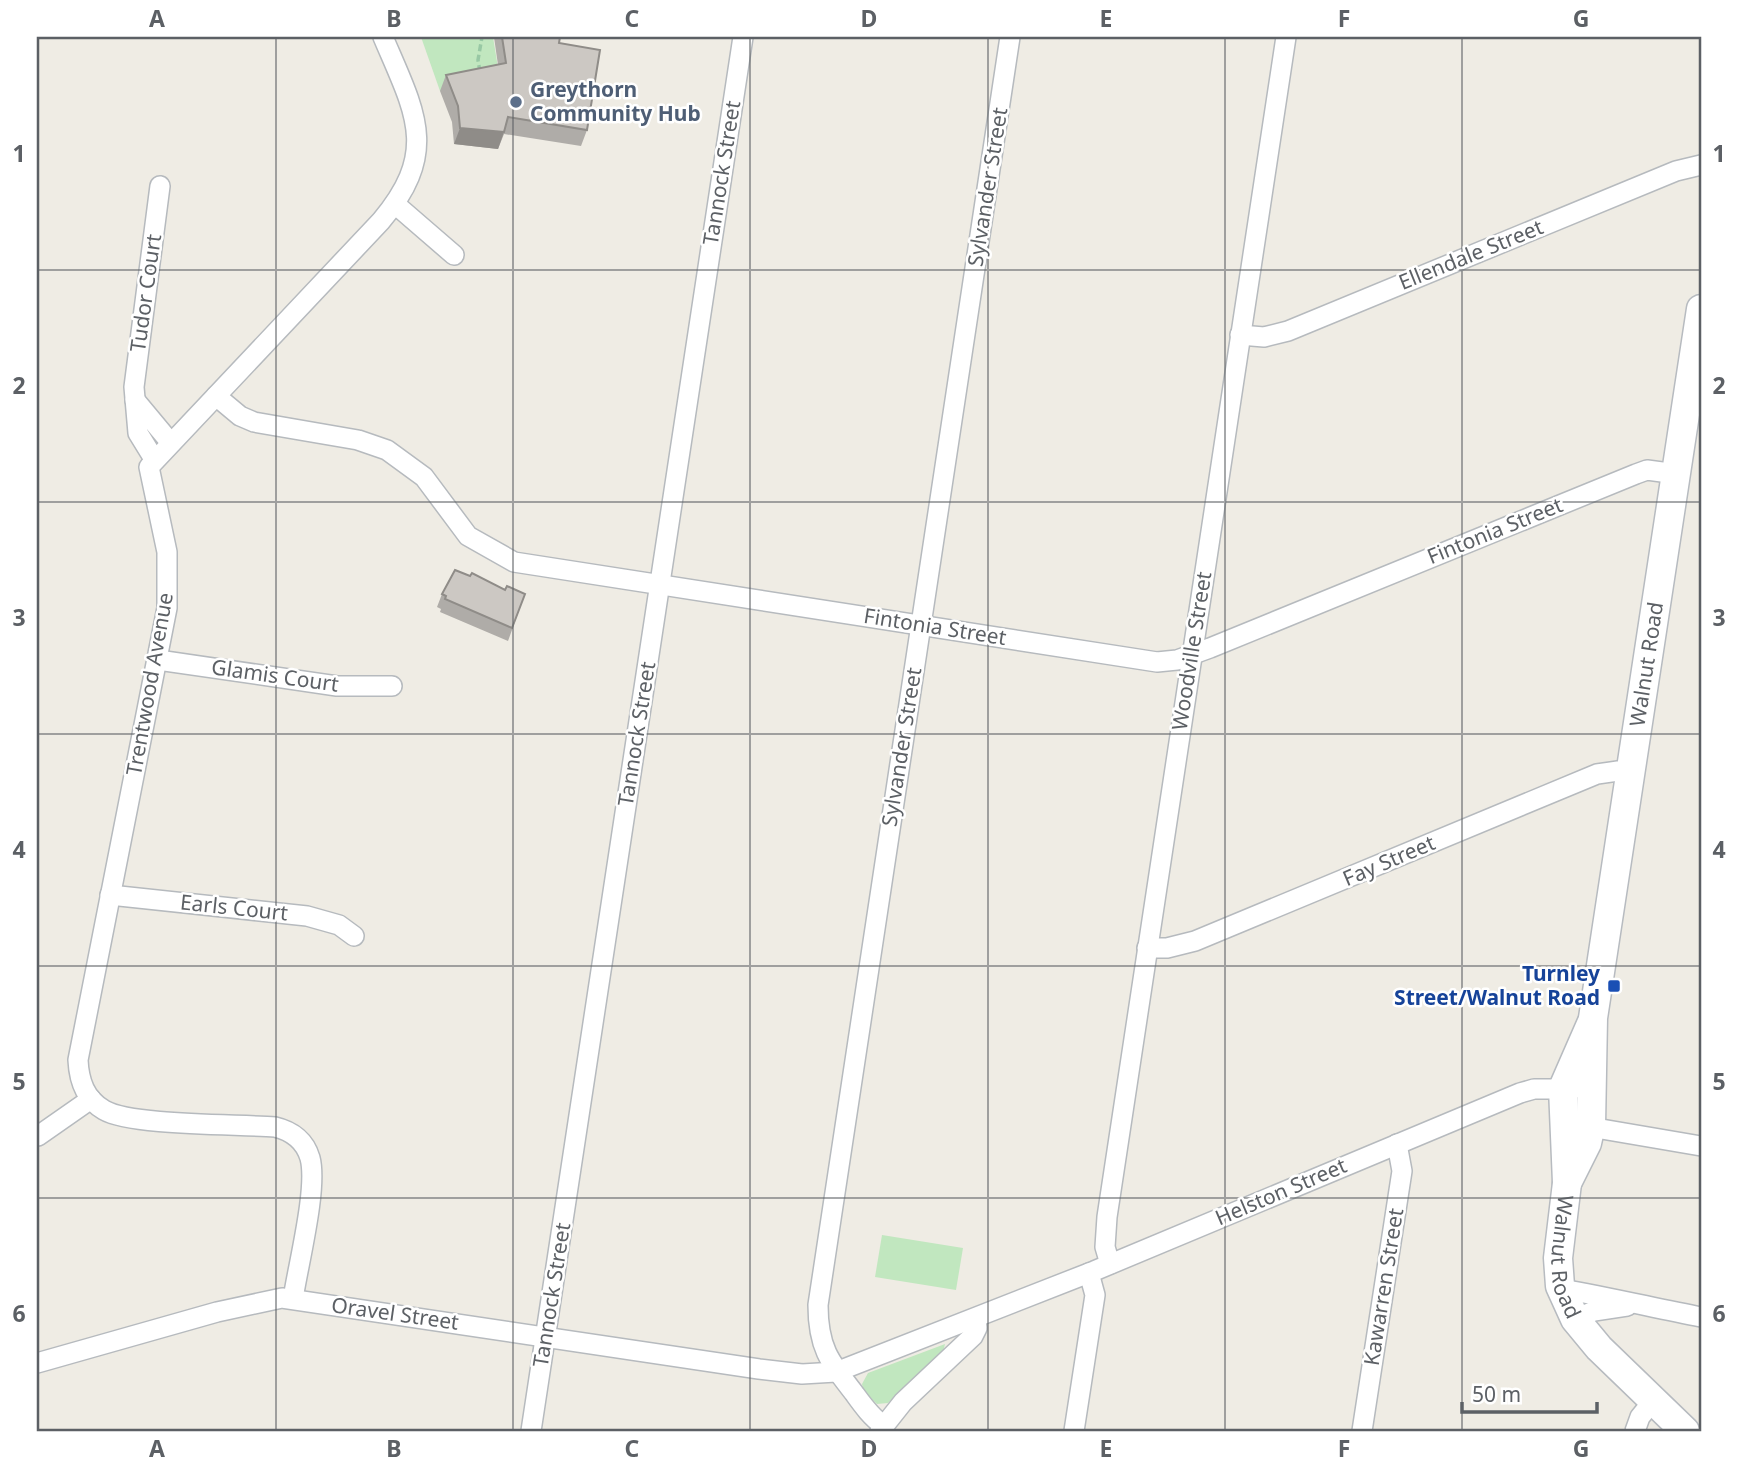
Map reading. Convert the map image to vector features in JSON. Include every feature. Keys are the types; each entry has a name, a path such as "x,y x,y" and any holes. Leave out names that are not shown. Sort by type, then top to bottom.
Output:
{"street":[{"path":"154,459 395,204 411,180 416,161 416,122 383,37"},
{"name":"Tannock Street","path":"531,1431 743,37"},
{"name":"Sylvander Street","path":"882,1428 836,1372 822,1347 818,1305 1010,37"},
{"name":"Woodville Street","path":"1110,1264 1105,1247 1106,1225 1286,37"},
{"name":"Ellendale Street","path":"1240,335 1264,337 1289,331 1675,171 1701,164"},
{"name":"Tudor Court","path":"154,459 138,432 135,400 136,359 160,186"},
{"path":"395,204 454,255"},
{"name":"Walnut Road","path":"1685,1431 1578,1323 1561,1289 1558,1258 1567,1183 1578,1125 1591,1090 1593,1018 1701,309"},
{"name":"Fintonia Street","path":"216,396 240,416 254,422 358,440 402,458 424,477 457,525 496,555 529,566 1157,662 1192,655 1647,470 1677,474"},
{"path":"135,400 170,442"},
{"name":"Trentwood Avenue","path":"91,1099 81,1081 78,1060 167,608 168,572 162,521 148,473 154,459"},
{"name":"Glamis Court","path":"158,660 337,686 392,686"},
{"name":"Fay Street","path":"1147,948 1167,948 1195,941 1597,774 1618,771 1631,773"},
{"name":"Earls Court","path":"110,895 307,916 339,925 354,936"},
{"name":"Walnut Road","path":"1578,1125 1563,1088 1570,1065 1593,1018"},
{"name":"Helston Street","path":"759,1370 802,1374 836,1372 1089,1273 1520,1093 1563,1088 1591,1090"},
{"path":"38,1136 91,1099 106,1111 124,1117 275,1127 295,1135 307,1150 312,1170 293,1299"},
{"path":"1578,1125 1701,1146"},
{"name":"Kawarren Street","path":"1362,1431 1402,1171 1397,1144"},
{"path":"1074,1431 1095,1295 1089,1273"},
{"path":"1561,1289 1620,1298 1639,1306"},
{"name":"Oravel Street","path":"37,1363 257,1301 293,1299 759,1370"},
{"path":"1578,1323 1616,1306 1639,1306 1701,1317"},
{"path":"882,1428 973,1336 977,1328 976,1319"},
{"path":"1635,1431 1640,1417 1653,1401"}],"path":[{"path":"481,81 478,60 482,37"}],"green space":[{"path":"421,37 493,37 500,80 440,91"},
{"path":"882,1235 963,1248 956,1290 875,1277"},
{"path":"945,1344 943,1352 888,1403 877,1404 864,1392 862,1384 868,1373"}],"building":[{"name":"Greythorn Community Hub","path":"502,37 560,37 559,43 600,50 587,130 508,117 504,132 460,128 458,106 446,75 506,63"},
{"path":"455,570 470,576 472,573 505,590 507,586 525,594 512,628 445,599 446,596 442,594"}],"place":[{"name":"Greythorn Community Hub","path":"516,102"},
{"name":"Turnley Street/Walnut Road","path":"1614,986"}]}
